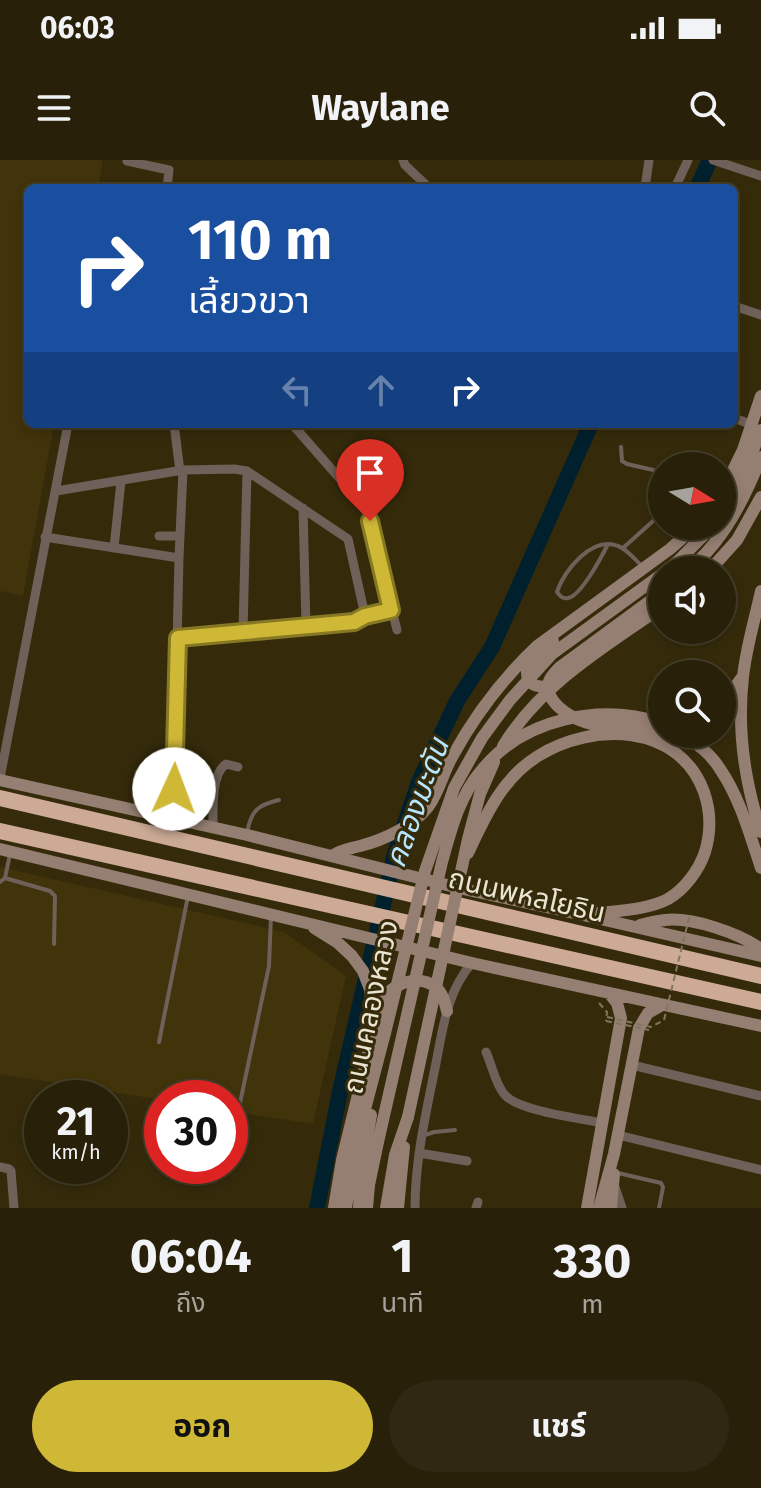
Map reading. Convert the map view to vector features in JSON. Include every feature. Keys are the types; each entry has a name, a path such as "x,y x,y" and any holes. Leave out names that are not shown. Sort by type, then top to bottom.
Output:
{"highway":[{"name":"ถนนพหลโยธิน","path":"0,798 761,976"},
{"name":"ถนนพหลโยธิน","path":"0,831 761,1002"},
{"path":"735,996 747,1007 761,1011"}],"main road":[{"path":"736,490 742,479 756,427 761,396"},
{"path":"736,464 756,427"},
{"path":"701,556 724,532 761,457"},
{"path":"723,556 737,540 761,497"},
{"path":"332,856 408,825 428,806 449,762 485,704 519,663 537,646 680,540"},
{"name":"ถนนคลองหลวง","path":"683,556 699,540"},
{"name":"ถนนคลองหลวง","path":"359,1208 380,1031 425,871 454,788 482,738 510,700 552,654 648,584"},
{"path":"761,591 743,676 742,733 746,776 761,832"},
{"path":"648,602 560,667 550,678 549,687 554,702 576,719 648,729"},
{"path":"398,1208 408,1117 474,815 490,770 505,742 526,714 596,653 648,617"},
{"path":"549,687 531,683 527,670 573,619"},
{"path":"736,685 743,676"},
{"path":"367,1208 378,1142 436,889 460,804 480,771 500,752 550,724 598,714 648,720"},
{"path":"463,864 503,788 536,757 582,737 611,734 641,737 663,745 683,760 702,786 710,818 709,840 702,860 687,883 666,900 583,915"},
{"path":"702,748 720,769 733,793 761,868"},
{"name":"ถนนพหลโยธิน","path":"0,779 761,956"},
{"path":"5,850 472,963 761,1026"},
{"path":"632,926 664,920 682,921 736,935 761,949"},
{"path":"304,922 338,943 363,971 380,1031 342,1160 334,1208"},
{"path":"346,1208 384,999 404,981 417,981 436,987 447,1011"},
{"path":"586,1204 621,1018 617,1003 609,993"},
{"path":"599,1208 614,1154 639,1028 648,1013 662,1005"},
{"path":"610,1073 631,1071"},
{"path":"386,1208 395,1155 408,1117"},
{"path":"611,1208 614,1154"}],"street":[{"path":"403,160 425,184"},
{"path":"646,184 649,160"},
{"path":"677,184 688,160"},
{"path":"713,160 761,176"},
{"path":"127,161 169,170 167,184"},
{"path":"738,307 761,315"},
{"path":"0,779 45,537 77,428"},
{"path":"173,819 182,471 175,428"},
{"path":"296,428 368,514 397,630"},
{"path":"56,491 182,471 247,471 348,539 365,616"},
{"path":"243,631 247,471"},
{"path":"114,548 121,481"},
{"path":"303,508 306,626"},
{"path":"159,536 180,536"},
{"path":"45,537 179,558"},
{"path":"178,638 354,622 391,610"},
{"path":"213,828 220,768 226,764 238,767"},
{"path":"415,1208 421,1137 447,1011 460,980 472,963"},
{"path":"486,1052 498,1086 505,1097 513,1102 602,1123"},
{"path":"631,1071 761,1096"},
{"path":"618,1135 761,1170"},
{"path":"419,1153 467,1161"},
{"path":"0,1167 11,1171 14,1208"},
{"path":"614,1178 622,1208"}],"lane":[{"path":"621,447 622,461 648,469"},
{"path":"623,548 648,526"},
{"path":"608,544 592,573 572,596 560,596 557,592 562,580 581,556 593,548 608,544 616,544 644,568"},
{"path":"247,835 250,816 259,807 279,800"},
{"path":"5,850 2,880 50,891 55,896 54,944"},
{"path":"159,1042 188,894"},
{"path":"245,1080 269,966 271,914"},
{"path":"421,1137 455,1130"},
{"path":"614,1178 661,1183 659,1208"}],"path":[{"path":"649,1030 606,1021 607,1017 651,1027 664,1020 690,914"}],"shaded area":[{"path":"0,160 103,160 99,184 24,184 24,428 53,428 23,596 0,591"},
{"path":"0,867 284,932 346,976 313,1124 248,1114 248,1080 144,1080 144,1097 128,1095 128,1080 37,1080 0,1074"}],"waterway":[{"name":"คลองมะดัน","path":"699,184 710,160"},
{"name":"คลองมะดัน","path":"317,1208 341,1087 395,853 419,782 457,701 492,647 589,428"}],"route":[{"path":"174,789 178,638 354,622 391,610 370,521"}]}
